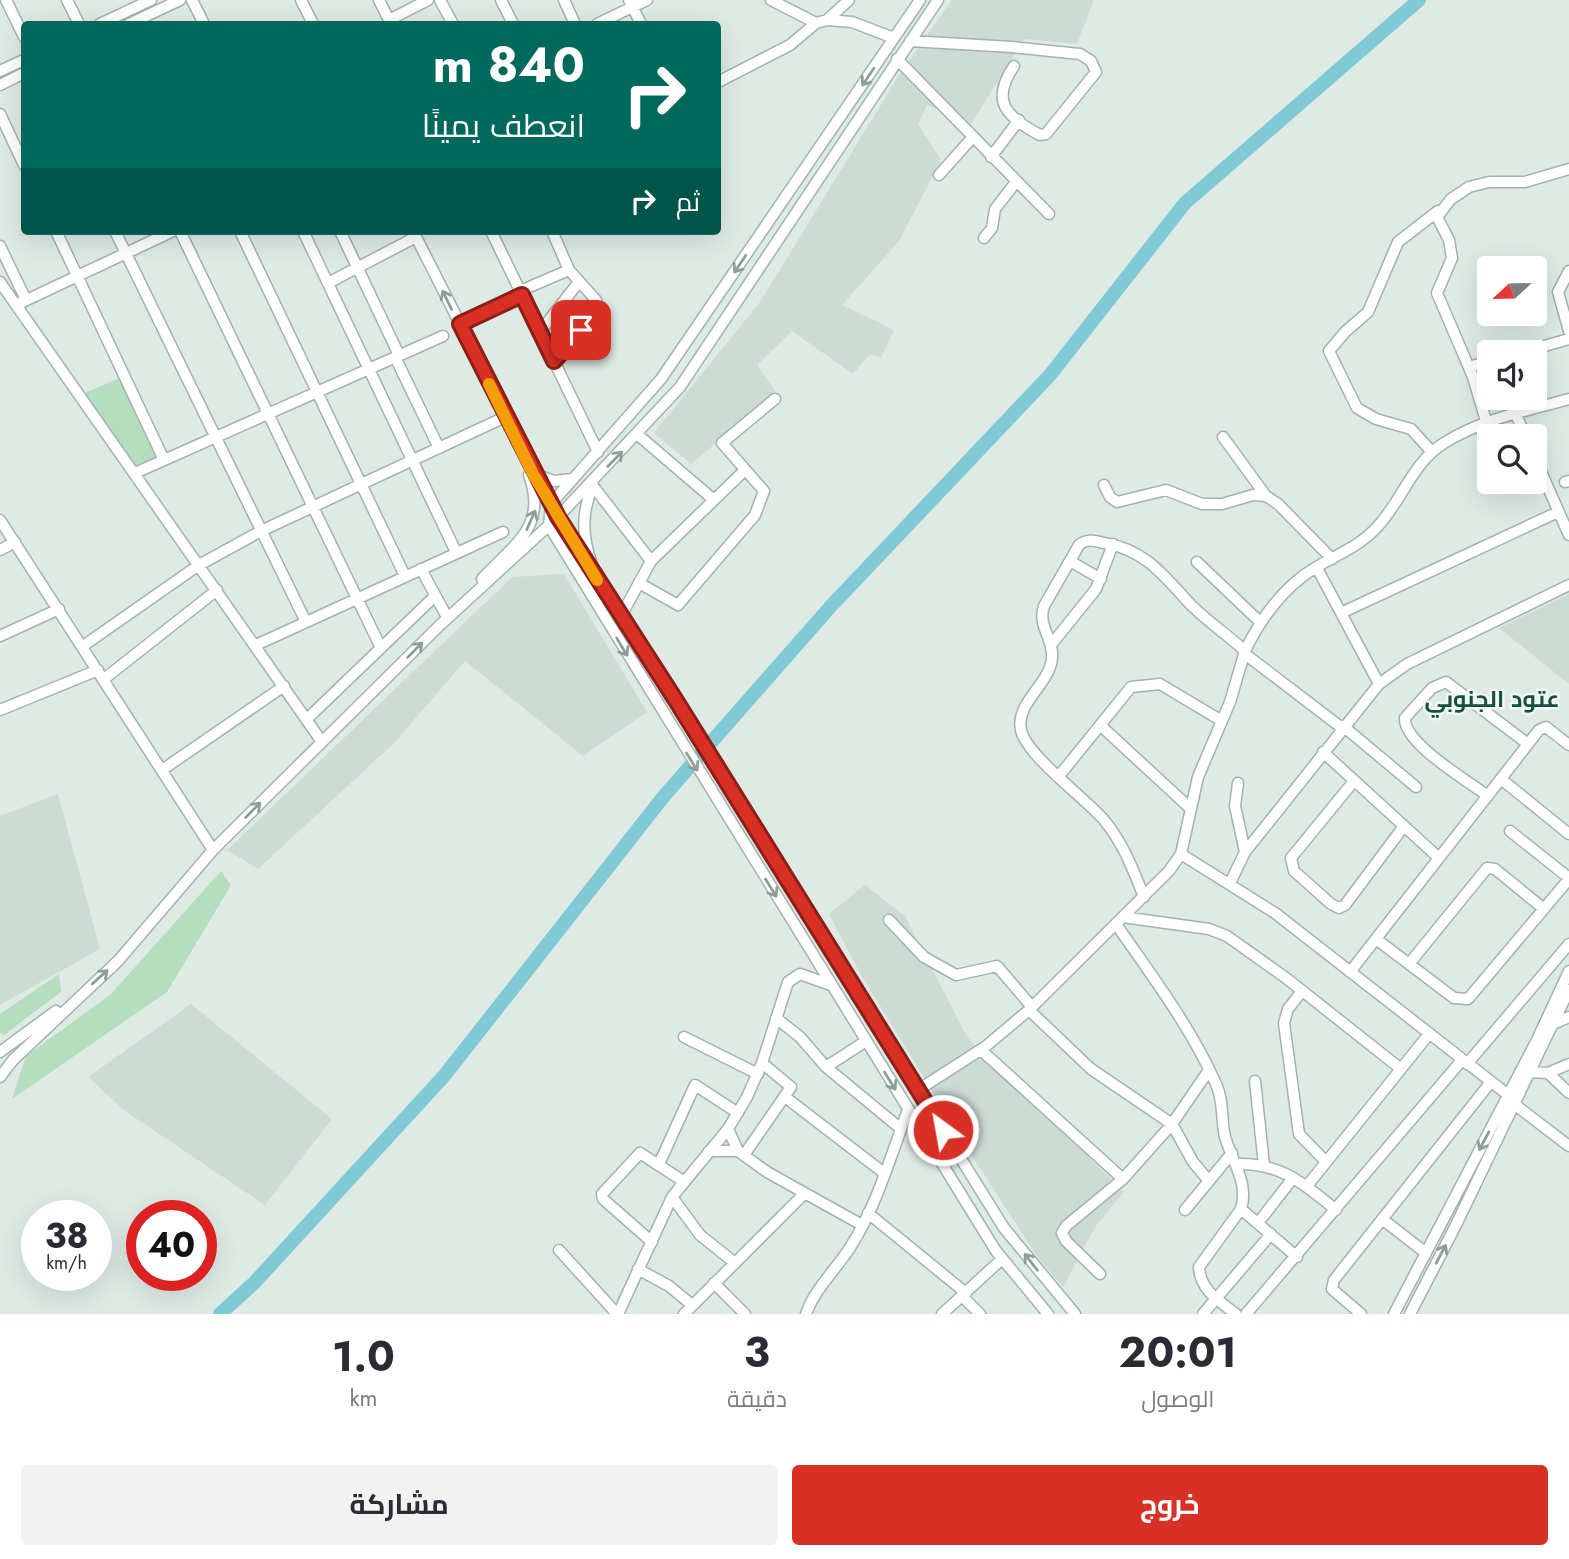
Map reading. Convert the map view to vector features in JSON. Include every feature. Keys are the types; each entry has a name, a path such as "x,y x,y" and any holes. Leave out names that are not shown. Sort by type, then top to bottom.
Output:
{"street":[{"path":"6,0 21,31"},
{"path":"68,0 78,21"},
{"path":"105,21 133,4 151,0"},
{"path":"143,21 180,0"},
{"path":"192,0 202,21"},
{"path":"301,0 312,21"},
{"path":"379,0 390,21"},
{"path":"392,21 428,0"},
{"path":"440,0 451,21"},
{"path":"501,0 512,21"},
{"path":"564,0 574,21"},
{"path":"602,21 631,4 647,0"},
{"path":"771,0 816,23"},
{"path":"827,20 849,0"},
{"path":"920,0 662,379 551,504 548,526 656,705 1002,1259 1048,1314"},
{"path":"0,1077 13,1060 118,961 213,850 439,626 595,482 680,387 938,0"},
{"path":"631,4 640,21"},
{"path":"721,80 790,45 816,23 827,20 852,22 894,38"},
{"path":"910,41 1080,54 1091,61 1096,72 1046,134 1040,135 1019,120 1000,97 1002,84 1014,66"},
{"path":"897,60 922,81 991,158 1049,214"},
{"path":"0,71 21,61"},
{"path":"0,85 21,75"},
{"path":"0,114 21,159"},
{"path":"991,158 1019,120"},
{"path":"939,175 972,138"},
{"path":"1432,452 1411,429 1376,419 1357,408 1329,351 1345,331 1368,312 1398,242 1469,187 1489,182 1525,182 1569,169"},
{"path":"984,238 992,228 995,209 1016,182"},
{"path":"1440,210 1437,217 1449,240 1452,258 1437,293 1469,367 1486,421"},
{"path":"58,235 164,460"},
{"path":"117,235 306,622"},
{"path":"21,302 164,235"},
{"path":"182,235 382,648"},
{"path":"242,235 405,576"},
{"path":"305,235 456,552"},
{"path":"342,235 439,448"},
{"path":"328,283 413,235"},
{"path":"416,235 533,474 558,517 675,699 1004,1228 1075,1314"},
{"path":"493,235 598,452"},
{"path":"554,235 569,270 596,300 598,307 554,361"},
{"path":"0,246 21,302"},
{"path":"460,324 569,270"},
{"path":"1569,271 1558,292 1569,331"},
{"path":"0,282 21,302 135,473 323,742"},
{"path":"540,332 578,283"},
{"path":"135,473 443,336"},
{"path":"1547,345 1569,339"},
{"path":"1469,367 1477,365"},
{"path":"639,583 675,605 681,603 755,515 764,491 723,448 723,439 775,399"},
{"path":"918,1090 981,1050 1031,1009 1144,897 1181,854 1198,777 1222,720 1245,652 1260,622 1285,593 1317,568 1360,542 1378,526 1432,452 1456,435 1486,421 1569,399"},
{"path":"1516,414 1520,424"},
{"path":"83,646 199,565 261,531 505,417"},
{"path":"439,626 528,529 535,517 535,497 514,435"},
{"path":"638,435 714,500"},
{"path":"1223,437 1266,496 1278,504 1332,559"},
{"path":"621,616 651,561 745,470"},
{"path":"533,474 554,481 574,479"},
{"path":"595,482 651,561"},
{"path":"595,482 583,516 584,539 598,582"},
{"path":"1104,485 1110,498 1117,502 1166,490 1202,504 1222,504 1253,495 1266,496"},
{"path":"1547,486 1569,535"},
{"path":"1341,613 1558,512"},
{"path":"0,520 213,850"},
{"path":"256,645 456,552 503,533"},
{"path":"1144,897 1119,841 1088,802 1028,747 1021,730 1021,716 1044,680 1052,659 1051,645 1041,615 1083,541 1129,548 1161,570 1191,605 1245,652 1416,787"},
{"path":"0,550 15,542"},
{"path":"1051,645 1084,606 1101,579 1114,544"},
{"path":"1070,561 1101,579"},
{"path":"1197,562 1260,622"},
{"path":"1317,568 1379,684"},
{"path":"421,569 447,617"},
{"path":"1230,883 1245,852 1342,727 1379,684 1407,664 1569,585"},
{"path":"0,710 101,674 217,590"},
{"path":"307,719 435,596"},
{"path":"0,636 59,609"},
{"path":"1488,796 1419,745 1407,731 1405,718 1432,688 1446,682 1528,744"},
{"path":"1059,776 1131,687 1160,684 1222,720"},
{"path":"162,770 284,686"},
{"path":"1100,725 1191,809"},
{"path":"1350,972 1539,730 1546,727 1569,745"},
{"path":"1323,752 1439,858"},
{"path":"1501,779 1569,834"},
{"path":"1354,781 1291,858 1294,871 1339,908 1345,905 1404,826"},
{"path":"1238,783 1235,806 1245,852"},
{"path":"1376,939 1454,998 1468,999 1544,909 1568,875 1510,831"},
{"path":"1181,854 1230,883 1350,972 1569,1146"},
{"path":"1409,964 1487,868 1495,869 1544,909"},
{"path":"889,920 924,957 956,975 997,966 1031,1009 1091,1069 1172,1124 1193,1162 1209,1181"},
{"path":"1119,920 1209,929 1227,936 1401,1069"},
{"path":"1119,920 1217,1086 1225,1137 1237,1164 1244,1198 1241,1209 1199,1267 1204,1287 1236,1314"},
{"path":"1246,1314 1569,944"},
{"path":"1410,1314 1512,1101 1569,971"},
{"path":"559,1250 617,1314 672,1197 738,1113 758,1074 792,976 800,974 831,985"},
{"path":"1394,1314 1530,1072 1569,990"},
{"path":"1302,991 1288,1010 1284,1023 1297,1125 1307,1144 1326,1161"},
{"path":"0,1052 79,997"},
{"path":"1553,1024 1569,1017"},
{"path":"776,1018 800,1037 826,1067 901,1129"},
{"path":"1307,1186 1429,1034"},
{"path":"684,1037 758,1074"},
{"path":"826,1067 866,1041"},
{"path":"981,1050 1123,1179"},
{"path":"741,1153 791,1087 762,1063"},
{"path":"1530,1072 1548,1073 1569,1064"},
{"path":"1100,1274 1066,1241 1062,1233 1073,1218 1123,1179 1172,1124 1209,1070"},
{"path":"1548,1073 1569,1093"},
{"path":"1255,1081 1264,1165"},
{"path":"1360,1314 1336,1295 1332,1283 1490,1083"},
{"path":"659,1164 695,1085 738,1113"},
{"path":"785,1097 884,1173"},
{"path":"806,1314 812,1297 850,1247 868,1213 908,1110"},
{"path":"728,1129 741,1153 804,1194 862,1225"},
{"path":"709,1152 741,1153"},
{"path":"652,1242 601,1197 636,1155 643,1153 683,1181"},
{"path":"1185,1210 1232,1153"},
{"path":"1237,1164 1264,1165 1293,1178 1336,1210"},
{"path":"1258,1223 1293,1178"},
{"path":"684,1314 804,1194"},
{"path":"672,1197 700,1235 735,1263"},
{"path":"1241,1209 1297,1257"},
{"path":"868,1213 964,1295 979,1314"},
{"path":"1382,1219 1426,1253"},
{"path":"1203,1314 1271,1234"},
{"path":"942,1314 1002,1259"},
{"path":"638,1269 669,1286 692,1305"},
{"path":"714,1283 745,1314"}],"shaded area":[{"path":"952,0 1094,0 1077,44 1024,39 971,124 927,105 918,124 941,160 899,241 842,305 894,330 881,358 870,354 853,374 792,331 757,365 776,392 691,464 654,433 760,302 901,72"},
{"path":"564,574 647,712 583,756 465,661 394,743 258,869 227,850 512,577"},
{"path":"1569,594 1569,684 1499,628"},
{"path":"58,794 100,949 0,1005 0,816"},
{"path":"865,885 905,916 967,1037 1124,1192 1095,1227 1063,1287 1036,1255 967,1148 860,973 829,914"},
{"path":"191,1004 332,1119 265,1205 125,1111 88,1077"}],"green space":[{"path":"124,376 164,460 135,473 80,395"},
{"path":"221,871 231,885 167,992 12,1099 26,1056 110,995"},
{"path":"59,974 61,992 4,1035 0,1033 0,1014"}],"waterway":[{"path":"220,1314 254,1283 444,1076 664,796 831,606 1050,375 1185,203 1419,0"}],"slow traffic":[{"path":"489,384 533,474 597,580"}],"district":[{"name":"عتود الجنوبي","path":"1492,699"}],"route":[{"path":"581,330 554,361 522,295 460,324 533,474 558,517 675,699 943,1130"}]}
